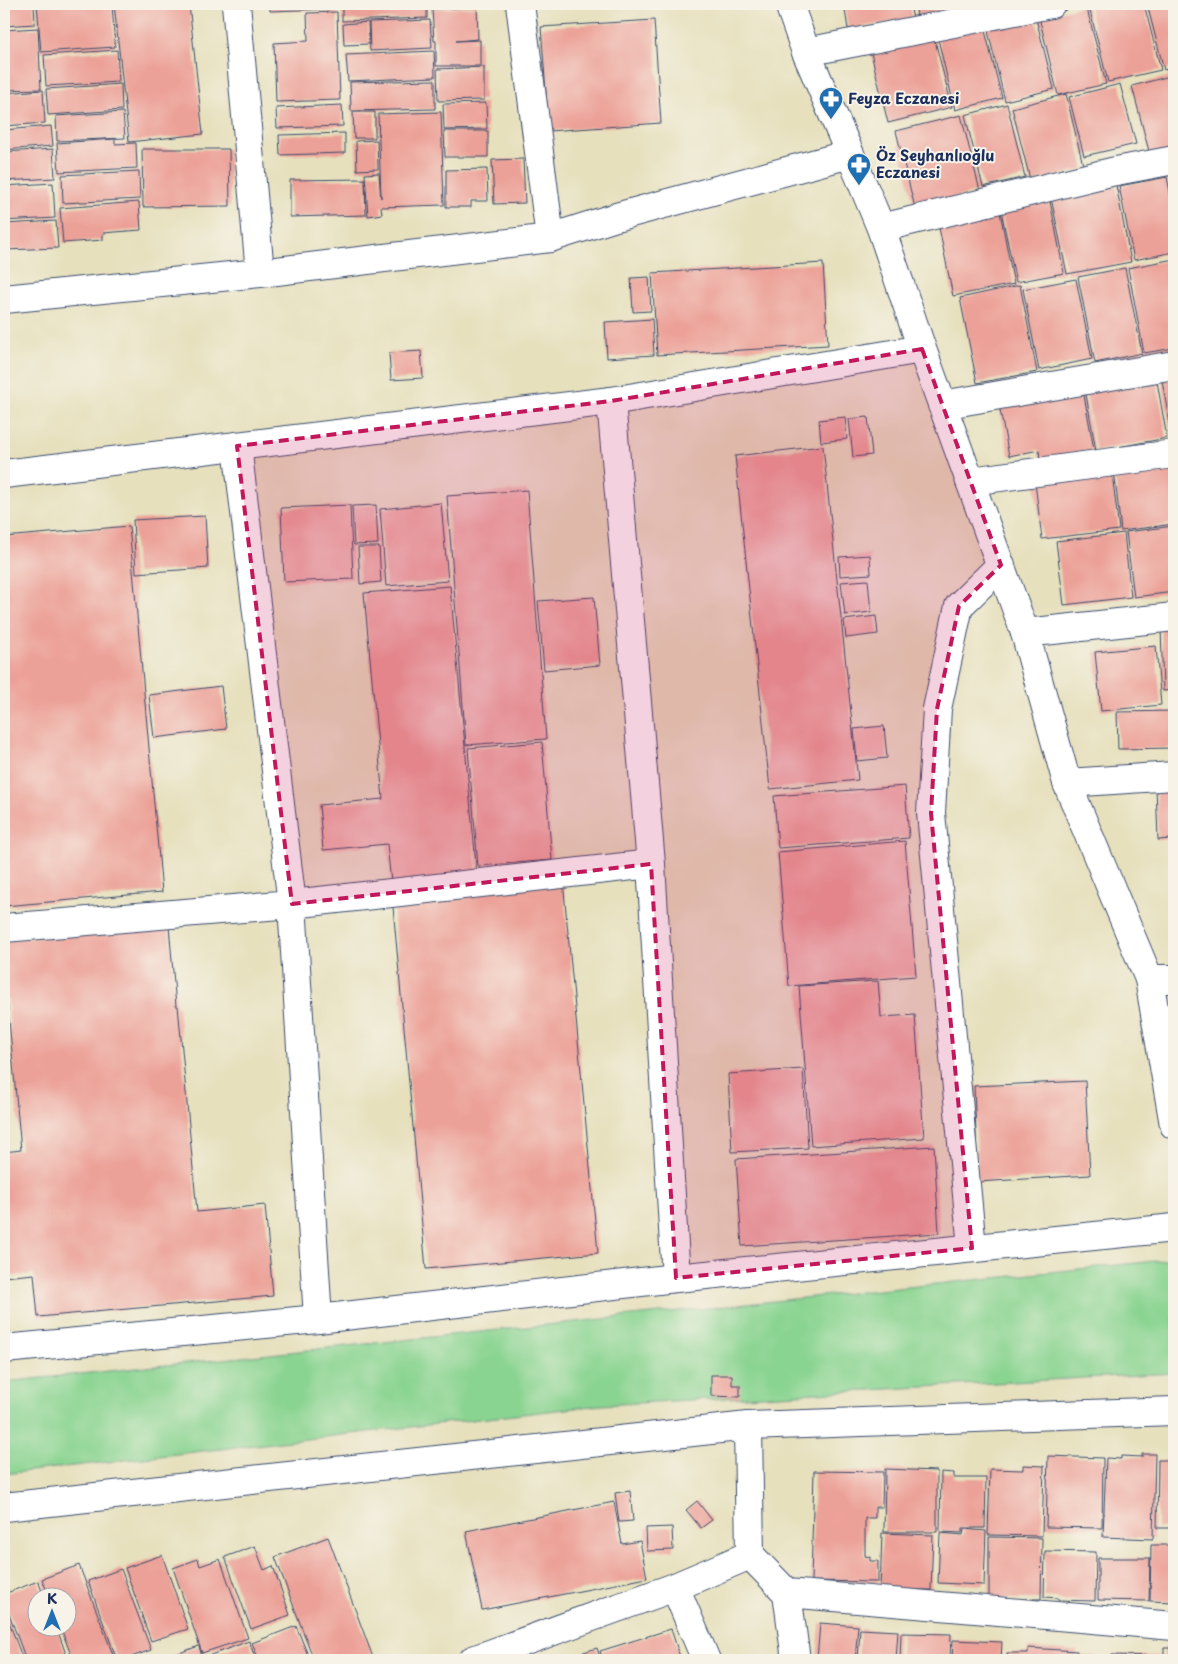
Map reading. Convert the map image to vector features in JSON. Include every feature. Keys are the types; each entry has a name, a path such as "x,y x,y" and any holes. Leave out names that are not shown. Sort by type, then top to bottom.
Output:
{"street":[{"path":"236,4 260,273"},
{"path":"520,4 550,238"},
{"path":"789,4 806,52 881,228 922,349 1025,633 1067,782 1162,979 1174,1125"},
{"path":"806,52 1051,4"},
{"path":"4,299 260,273 550,238 616,217 850,154"},
{"path":"881,228 1111,172 1174,160"},
{"path":"4,474 612,401 922,349"},
{"path":"942,405 1174,365"},
{"path":"612,401 651,864 676,1278"},
{"path":"237,446 292,904 318,1319"},
{"path":"970,482 1174,454"},
{"path":"972,1248 932,812 937,709 959,606 1001,564"},
{"path":"1025,633 1174,617"},
{"path":"1067,782 1174,776"},
{"path":"4,928 292,904 651,864"},
{"path":"4,1349 318,1319 676,1278 1174,1228"},
{"path":"4,1507 748,1426 1174,1411"},
{"path":"748,1426 750,1555 787,1593 796,1660"},
{"path":"473,1660 675,1586 750,1555"},
{"path":"675,1586 706,1660"},
{"path":"787,1593 1174,1626"}],"highlighted area":[{"path":"922,349 1001,565 959,606 937,709 931,813 972,1248 676,1278 651,864 292,904 237,446 611,401"}],"green space":[{"path":"1174,1259 1174,1373 601,1405 4,1474 4,1382"}],"building":[{"path":"4,4 34,4 35,24 4,26"},
{"path":"37,4 112,4 115,47 41,52"},
{"path":"114,4 189,4 203,134 129,142"},
{"path":"270,4 330,4 330,9 270,11"},
{"path":"342,4 427,4 427,18 342,21"},
{"path":"430,4 476,4 476,6 430,7"},
{"path":"844,4 910,4 913,19 848,29"},
{"path":"915,4 976,4 976,6 917,16"},
{"path":"1101,4 1144,4 1161,70 1108,82 1089,7"},
{"path":"1147,4 1174,4 1174,67 1164,70"},
{"path":"1086,5 1106,84 1058,95 1039,17"},
{"path":"477,7 478,39 456,41 480,40 480,66 436,66 436,41 434,41 432,9"},
{"path":"1034,11 1054,89 1005,101 986,23"},
{"path":"337,12 340,100 276,102 274,43 308,41 307,13"},
{"path":"430,20 432,48 370,51 369,22"},
{"path":"654,20 661,123 549,131 541,27"},
{"path":"368,22 369,44 344,45 343,24"},
{"path":"983,23 1002,98 955,110 937,35"},
{"path":"38,28 41,89 4,90 4,30"},
{"path":"933,33 952,107 888,123 870,49"},
{"path":"117,50 119,82 46,86 44,55"},
{"path":"434,51 435,77 348,81 346,55"},
{"path":"484,67 484,100 438,101 437,69"},
{"path":"1174,75 1174,153 1151,159 1132,86"},
{"path":"435,80 435,109 351,111 350,82"},
{"path":"121,84 122,110 48,115 46,89"},
{"path":"1120,84 1136,144 1084,156 1069,97"},
{"path":"43,90 45,123 4,126 4,93"},
{"path":"1066,94 1084,169 1031,183 1012,108"},
{"path":"486,103 487,129 444,130 443,104"},
{"path":"1007,104 1025,177 983,187 965,115"},
{"path":"342,105 343,126 277,128 276,108"},
{"path":"123,112 125,138 57,141 56,116"},
{"path":"353,112 375,112 375,138 354,138"},
{"path":"441,112 444,205 381,207 382,214 368,216 365,174 379,173 381,198 378,114"},
{"path":"961,115 980,191 915,208 896,131"},
{"path":"51,126 53,146 4,150 4,130"},
{"path":"444,131 488,131 488,157 445,157"},
{"path":"345,133 345,153 280,155 279,135"},
{"path":"115,139 115,144 136,143 137,168 59,172 57,143"},
{"path":"377,140 378,169 357,170 356,141"},
{"path":"53,149 55,178 4,181 4,152"},
{"path":"142,149 229,149 230,206 143,207"},
{"path":"523,159 525,203 494,204 492,160"},
{"path":"487,169 488,201 471,201 471,207 446,207 446,170"},
{"path":"139,171 140,199 63,203 62,175"},
{"path":"1167,177 1174,213 1174,252 1134,260 1119,186"},
{"path":"365,179 366,215 290,217 290,180"},
{"path":"1115,180 1131,262 1067,274 1050,193"},
{"path":"53,183 55,218 4,221 4,186"},
{"path":"1048,191 1064,273 1016,282 999,201"},
{"path":"139,202 141,230 103,233 103,240 63,243 60,208"},
{"path":"999,207 1014,284 953,296 937,218"},
{"path":"56,221 58,248 4,250 4,224"},
{"path":"1174,259 1174,348 1144,353 1128,268"},
{"path":"823,263 828,345 657,355 652,273"},
{"path":"1125,268 1142,353 1095,363 1078,277"},
{"path":"649,277 651,311 633,312 631,278"},
{"path":"1076,279 1092,359 1039,370 1023,289"},
{"path":"1020,285 1037,372 977,383 960,298"},
{"path":"652,319 654,355 607,358 605,322"},
{"path":"421,351 423,378 391,380 389,353"},
{"path":"1156,376 1167,438 1096,451 1085,389"},
{"path":"1174,378 1174,444 1173,444 1162,380"},
{"path":"1083,390 1094,450 1040,460 1039,450 1009,456 999,405"},
{"path":"845,417 847,439 821,442 819,420"},
{"path":"868,417 872,455 853,457 849,419"},
{"path":"823,446 858,780 770,789 735,456"},
{"path":"1174,463 1174,524 1121,531 1114,470"},
{"path":"1112,473 1119,530 1042,539 1035,483"},
{"path":"527,490 546,739 466,745 447,496"},
{"path":"441,503 448,581 386,586 380,509"},
{"path":"350,505 353,579 284,582 281,508"},
{"path":"376,505 378,544 354,545 352,506"},
{"path":"205,516 208,568 136,573 133,520"},
{"path":"129,526 162,892 4,906 4,537"},
{"path":"1174,526 1174,592 1134,597 1126,532"},
{"path":"1124,533 1131,597 1064,605 1056,541"},
{"path":"358,547 379,547 381,582 360,584"},
{"path":"870,555 871,574 840,576 839,557"},
{"path":"868,580 871,612 845,615 841,582"},
{"path":"450,586 477,875 391,883 387,844 323,850 319,805 383,799 364,593"},
{"path":"594,597 600,665 544,670 538,601"},
{"path":"876,616 878,634 846,638 844,620"},
{"path":"1174,626 1174,690 1163,691 1161,627"},
{"path":"1156,646 1161,705 1101,711 1095,652"},
{"path":"221,686 226,729 154,738 149,695"},
{"path":"1174,711 1174,748 1118,749 1117,712"},
{"path":"884,726 887,758 857,761 854,729"},
{"path":"542,742 552,860 478,866 468,748"},
{"path":"905,786 909,838 778,848 774,796"},
{"path":"1156,787 1174,787 1174,839 1158,840"},
{"path":"905,841 916,976 789,986 778,852"},
{"path":"563,880 598,1253 426,1269 392,896"},
{"path":"169,926 197,1212 265,1205 273,1296 38,1317 34,1274 4,1277 4,1152 21,1150 4,966 4,940"},
{"path":"878,981 881,1017 915,1015 924,1138 811,1146 799,986"},
{"path":"803,1069 808,1148 732,1152 728,1074"},
{"path":"1085,1081 1090,1175 978,1182 974,1086"},
{"path":"934,1146 939,1233 742,1246 736,1159"},
{"path":"711,1375 732,1375 732,1385 740,1385 740,1397 711,1396"},
{"path":"1142,1454 1155,1454 1153,1539 1103,1537 1106,1458 1121,1459 1121,1456 1142,1457"},
{"path":"1048,1456 1103,1458 1102,1528 1046,1527"},
{"path":"1158,1460 1174,1460 1174,1528 1157,1528"},
{"path":"1023,1465 1044,1466 1042,1536 988,1535 990,1469 1023,1470"},
{"path":"885,1469 937,1471 937,1532 884,1532"},
{"path":"814,1471 883,1472 882,1507 875,1507 875,1518 865,1518 865,1556 870,1557 870,1561 878,1561 878,1582 811,1581"},
{"path":"941,1472 954,1473 954,1478 986,1478 985,1528 962,1528 962,1533 940,1532"},
{"path":"630,1491 633,1521 619,1522 615,1493"},
{"path":"697,1501 712,1520 701,1528 686,1510"},
{"path":"614,1502 622,1544 640,1541 647,1578 482,1610 466,1531"},
{"path":"672,1527 673,1550 647,1551 646,1528"},
{"path":"964,1529 986,1531 984,1585 938,1583 940,1533 963,1535"},
{"path":"882,1533 933,1535 931,1590 880,1589"},
{"path":"328,1537 374,1660 314,1660 275,1557"},
{"path":"989,1537 1042,1538 1041,1599 989,1599"},
{"path":"1151,1545 1174,1545 1174,1602 1150,1601"},
{"path":"255,1546 264,1570 273,1566 290,1615 251,1629 225,1557"},
{"path":"1045,1551 1096,1552 1095,1601 1058,1600 1058,1598 1044,1597"},
{"path":"162,1555 188,1629 151,1641 125,1568"},
{"path":"1098,1558 1150,1558 1149,1601 1098,1600"},
{"path":"198,1559 200,1566 220,1559 248,1638 202,1653 173,1568"},
{"path":"79,1565 115,1660 73,1660 64,1636 78,1636 78,1586 45,1586 42,1579"},
{"path":"121,1569 151,1650 123,1660 117,1660 88,1581"},
{"path":"38,1581 40,1586 28,1586 28,1636 60,1636 68,1660 26,1660 4,1600 4,1594"},
{"path":"4,1608 23,1660 4,1660"},
{"path":"820,1623 858,1626 855,1660 817,1660"},
{"path":"296,1626 310,1660 259,1660 252,1643"},
{"path":"671,1629 681,1660 603,1660 600,1651"},
{"path":"860,1629 898,1631 896,1660 858,1660"},
{"path":"901,1633 951,1634 950,1660 900,1660"},
{"path":"953,1640 1002,1642 1001,1660 952,1660"},
{"path":"249,1641 256,1660 206,1660 205,1657"},
{"path":"199,1646 203,1660 159,1660"},
{"path":"597,1648 601,1660 568,1660 567,1657"},
{"path":"1028,1648 1077,1651 1077,1656 1095,1656 1095,1660 1007,1660 1007,1653 1028,1653"},
{"path":"1164,1648 1174,1648 1174,1660 1164,1660"},
{"path":"1112,1655 1161,1656 1160,1660 1112,1660"}],"place":[{"name":"Feyza Eczanesi","path":"831,120"},
{"name":"Öz Seyhanlıoğlu Eczanesi","path":"859,186"}]}
